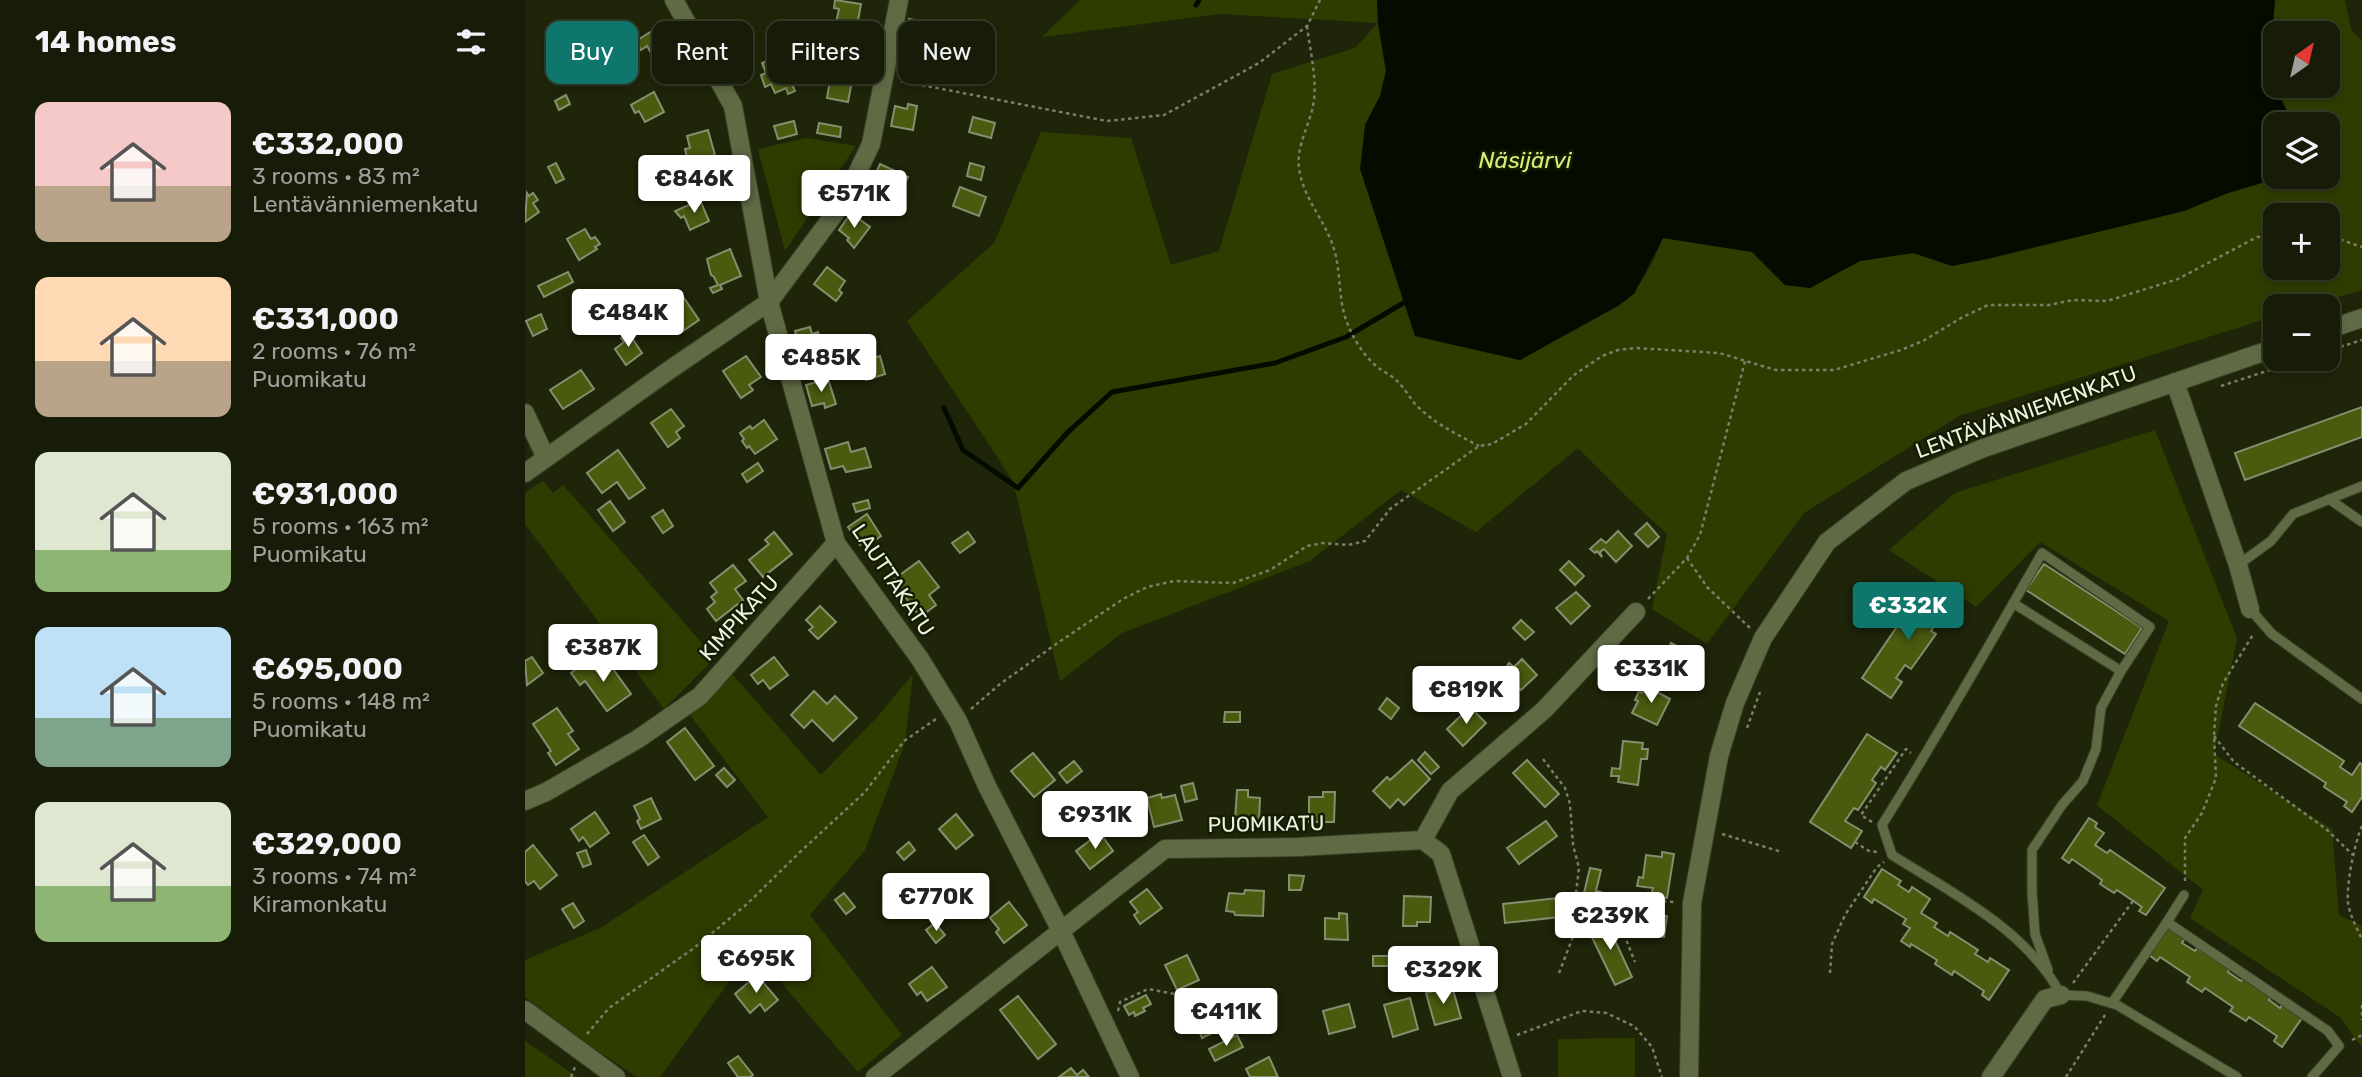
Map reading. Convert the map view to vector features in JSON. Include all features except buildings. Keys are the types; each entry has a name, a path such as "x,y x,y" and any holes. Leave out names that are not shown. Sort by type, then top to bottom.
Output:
{"street":[{"name":"LAUTTAKATU","path":"674,0 733,106 769,302 836,543 920,659 954,715 1130,1077"},
{"path":"884,78 899,0"},
{"path":"525,473 769,302 844,201 871,144 883,84"},
{"path":"2340,326 2362,318"},
{"name":"LENTÄVÄNNIEMENKATU","path":"1689,1077 1692,904 1719,757 1735,703 1763,638 1827,542 1906,481 1980,449 2263,352"},
{"path":"2175,382 2255,615"},
{"path":"525,413 546,458"},
{"name":"KIMPIKATU","path":"525,802 546,793 638,739 700,696 836,543"},
{"path":"1511,1077 1441,854 1423,840 1450,790 1544,710 1636,612"},
{"name":"PUOMIKATU","path":"875,1077 1165,849 1298,847 1423,840"},
{"path":"1991,1077 2045,999 2061,995"},
{"path":"525,1010 576,1056 616,1077"}],"lane":[{"path":"2238,565 2271,541 2293,514 2362,486"},
{"path":"2329,499 2362,522"},
{"path":"2050,975 2019,943 1973,907 1892,855 1882,825 1922,762 2042,553 2150,627 2101,708 2096,749 2083,781 2032,849 2035,934 2050,975 2061,995 2087,996 2112,1003 2237,1077"},
{"path":"2013,603 2121,671"},
{"path":"2255,615 2272,634 2362,699"},
{"path":"2112,1003 2184,895"},
{"path":"2167,922 2327,1031 2339,1046 2312,1077"}],"path":[{"path":"884,78 1107,121 1164,116 1259,63 1307,26 1320,0"},
{"path":"1307,26 1313,104 1302,142 1299,166 1302,183 1312,207 1333,244 1340,272 1341,304 1348,325 1374,365 1395,380 1433,420 1479,446"},
{"path":"571,1077 576,1056 609,1008 694,948 747,904 865,792 904,741 954,715 1123,599 1147,587 1174,581 1234,583 1270,570 1307,546 1323,543 1348,545 1365,541 1390,509 1479,446 1492,443 1526,424 1574,375 1602,356 1618,350 1636,348 1719,353 1776,370 1835,370 1923,341 1988,305 2049,305 2073,300 2107,301 2178,279 2257,237 2263,237"},
{"path":"2340,240 2362,247"},
{"path":"2340,347 2362,340"},
{"path":"1636,612 1687,558 1700,535 1745,361"},
{"path":"2218,387 2267,371"},
{"path":"1687,558 1707,587 1763,638"},
{"path":"2184,895 2185,838 2202,813 2216,778 2216,706 2223,683 2255,615"},
{"path":"1745,734 1763,682"},
{"path":"2214,736 2234,762 2326,829 2353,855"},
{"path":"1882,825 1861,815 1906,749 1922,762"},
{"path":"1543,758 1565,788 1570,804 1573,845 1579,868 1575,901 1587,914"},
{"path":"2362,826 2353,855 2348,905 2362,939"},
{"path":"1722,834 1782,852"},
{"path":"1855,842 1869,851 1892,855"},
{"path":"1830,974 1832,944 1845,915 1877,867 1892,855"},
{"path":"1635,900 1692,904"},
{"path":"2061,995 2080,976 2133,901"},
{"path":"1559,973 1574,934 1587,914 1608,909 1616,914 1635,962"},
{"path":"1117,1014 1120,1002 1148,989 1180,995"},
{"path":"2066,1077 2112,1003"},
{"path":"2362,1005 2362,1020"},
{"path":"1501,1041 1582,1011 1606,1013 1634,1026 1652,1047 1662,1077"}],"green space":[{"path":"1080,0 1377,0 1378,23 1220,14 1042,37"},
{"path":"2275,0 2345,0 2351,29 2362,41 2362,290 2340,297 2340,294 2263,294 2263,320 1959,416 1804,513 1707,644 1652,609 1667,534 1578,448 1476,532 1401,490 1310,561 1122,633 1060,681 1013,481 907,321 994,243 1041,132 1131,138 1171,265 1219,251 1272,74 1355,48 1378,23 1386,71 1380,96 1365,125 1415,336 1520,360 1619,306 1645,275 1663,238 1752,252 1785,285 1810,288 1860,261 1913,253 1952,266 2184,211 2263,183 2263,189 2340,189 2340,112 2287,112 2281,98 2340,98 2340,21 2273,21"},
{"path":"806,138 856,146 785,251 758,149"},
{"path":"2155,430 2237,638 2214,754 2332,829 2339,915 2362,926 2362,1048 2341,1018 2190,918 2203,890 2097,805 2169,621 2040,542 1976,607 1889,550 1955,493"},
{"path":"543,481 553,493 563,485 715,658 664,709 525,524 525,493"},
{"path":"913,674 905,743 865,850 810,915 902,1035 858,1072 760,958 729,982 660,1077 637,1077 525,997 525,960 602,927 768,817 690,715 733,675 821,775 879,715"},
{"path":"1635,1038 1635,1077 1558,1077 1558,1039"},
{"path":"525,1041 577,1077 525,1077"}],"water":[{"name":"Näsijärvi","path":"1377,0 2275,0 2273,21 2263,21 2263,98 2281,98 2287,112 2263,112 2263,183 2184,211 1987,259 1952,266 1913,253 1860,261 1810,288 1785,285 1752,252 1663,238 1634,294 1520,360 1415,336 1360,169 1365,125 1380,96 1386,71"}],"waterway":[{"path":"1196,5 1199,0"},
{"path":"944,408 963,450 1018,488 1067,433 1112,392 1275,363 1346,337 1405,302"}]}
